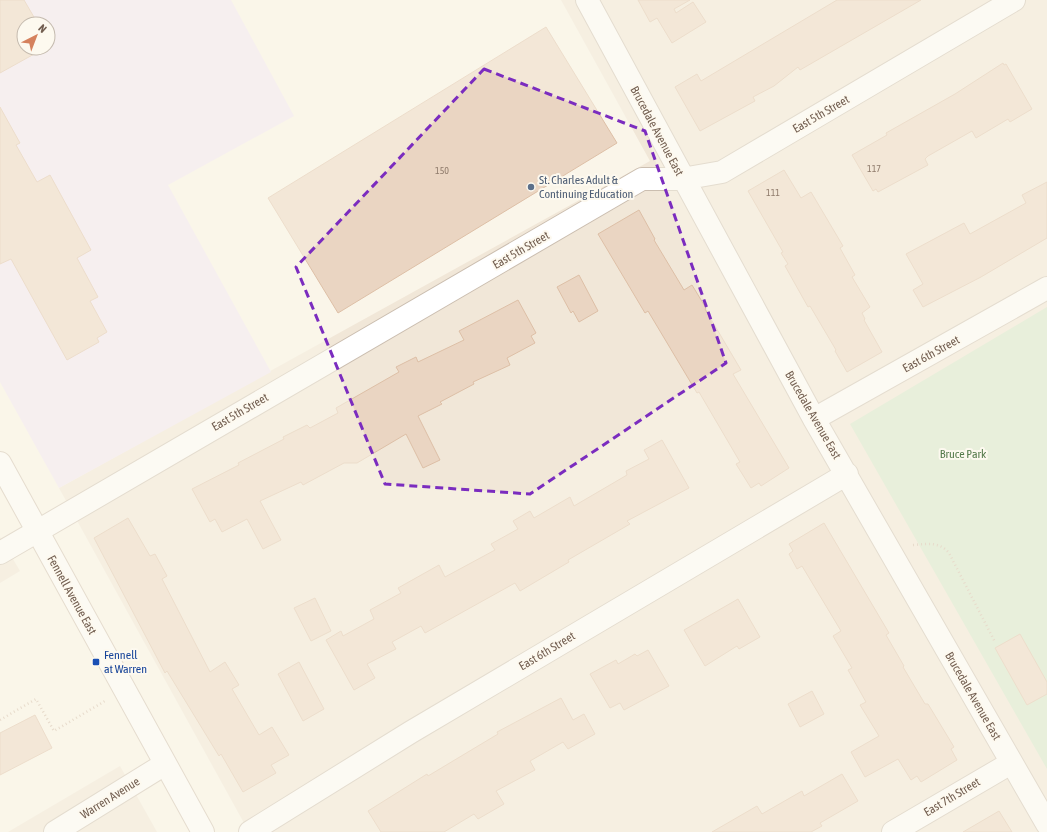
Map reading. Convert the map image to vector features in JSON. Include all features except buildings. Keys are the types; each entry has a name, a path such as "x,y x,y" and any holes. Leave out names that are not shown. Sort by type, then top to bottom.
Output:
{"street":[{"name":"Brucedale Avenue East","path":"587,0 682,178 814,419 1047,824"},
{"name":"East 5th Street","path":"0,554 642,179 682,178 722,172 1014,0"},
{"name":"East 6th Street","path":"814,419 1047,288"},
{"name":"Fennell Avenue East","path":"0,463 203,832"},
{"name":"East 6th Street","path":"250,832 411,732 847,474"},
{"name":"East 7th Street","path":"894,832 1011,762"},
{"name":"Warren Avenue","path":"55,832 166,764"}],"path":[{"path":"890,551 913,544 934,543 945,548 995,642"},
{"path":"0,720 36,699 54,731 125,690"}],"highlighted area":[{"path":"484,69 645,131 726,363 530,494 385,484 296,267"}],"shaded area":[{"path":"0,0 231,0 294,116 168,185 271,372 59,488 0,382"},
{"path":"561,0 1047,0 1047,832 249,832 59,488 650,161"},
{"path":"0,537 20,571 0,583"},
{"path":"120,766 157,832 8,832"}],"green space":[{"name":"Bruce Park","path":"1047,307 1047,769 850,424"}],"place":[{"name":"St. Charles Adult & Continuing Education","path":"531,187"},
{"name":"Fennell at Warren","path":"96,662"}]}
